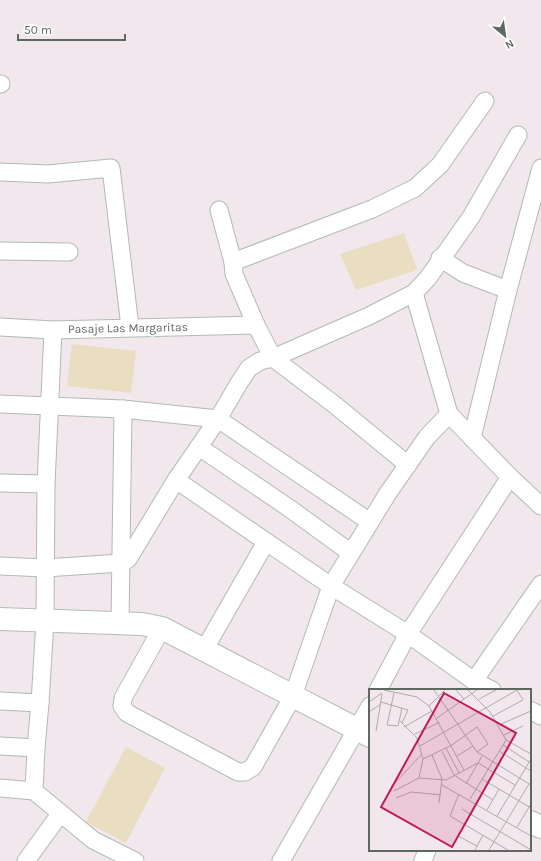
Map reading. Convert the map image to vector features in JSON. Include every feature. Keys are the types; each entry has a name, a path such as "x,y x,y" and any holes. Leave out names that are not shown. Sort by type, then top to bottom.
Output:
{"street":[{"path":"233,262 372,209 415,188 440,165 485,101"},
{"path":"0,566 45,568 122,563 128,559 176,480 218,419 249,368 369,316 414,293 428,278 440,258 471,217 518,134"},
{"path":"0,172 48,174 111,168 130,328"},
{"path":"472,438 508,290 541,168"},
{"path":"219,210 233,262 234,274 256,325 273,358 335,405 408,465"},
{"path":"0,251 69,252"},
{"path":"440,258 463,273 508,290"},
{"path":"414,293 449,414 510,477 541,506"},
{"name":"Pasaje Las Margaritas","path":"0,327 53,330 256,325"},
{"path":"34,791 45,621 46,484 53,330"},
{"path":"0,404 123,409 218,419 370,522"},
{"path":"120,623 123,409"},
{"path":"162,628 123,698 122,706 127,713 238,772 245,772 253,767 293,696 331,586 370,522 427,437 449,414"},
{"path":"199,447 289,508 351,553"},
{"path":"379,689 408,634 510,477"},
{"path":"176,480 331,586 408,634 474,681 490,689"},
{"path":"0,483 46,484"},
{"path":"204,650 266,542"},
{"path":"474,681 541,584"},
{"path":"0,619 142,624 162,628 364,733"},
{"path":"0,701 40,703"},
{"path":"281,861 364,733 369,710"},
{"path":"531,711 541,716"},
{"path":"0,746 36,748"},
{"path":"0,788 34,791 93,840 124,859"},
{"path":"26,861 60,814"},
{"path":"531,822 541,827"},
{"path":"423,861 427,851"}],"shaded area":[{"path":"404,233 417,270 356,290 340,254"},
{"path":"72,344 136,351 131,393 67,386"},
{"path":"126,747 165,768 126,843 86,822"}]}
